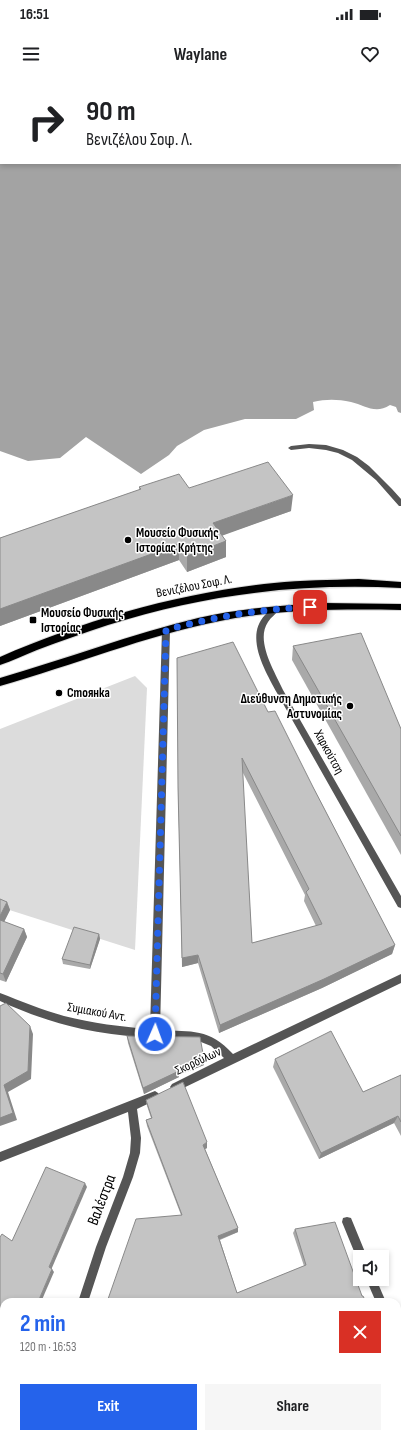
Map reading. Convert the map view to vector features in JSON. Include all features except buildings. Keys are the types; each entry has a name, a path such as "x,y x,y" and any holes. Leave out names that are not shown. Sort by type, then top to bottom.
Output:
{"main road":[{"name":"Βενιζέλου Σοφ. Λ.","path":"0,661 33,647 120,617 201,597 257,588 294,585 401,585"},
{"path":"0,682 166,630 240,613 340,606 401,607"}],"street":[{"path":"290,448 315,445 352,456 367,466 379,477 401,504"},
{"name":"Χαρκούτση","path":"275,610 263,623 260,637 262,648 270,668 280,691 401,904"},
{"path":"155,1034 166,630"},
{"name":"Σκορδύλων","path":"0,1157 132,1106 232,1060 401,978"},
{"name":"Συμιακού Αντ.","path":"0,997 32,1010 64,1020 117,1030 201,1037 218,1045 232,1060"},
{"name":"Βαλέστρα","path":"84,1298 101,1247 128,1177 135,1153 136,1138 132,1106"},
{"path":"347,1222 359,1250"},
{"path":"374,1286 379,1298"}],"shaded area":[{"path":"0,164 401,164 401,413 398,412 396,407 390,405 385,408 375,409 341,400 313,402 314,410 296,419 245,419 204,430 177,446 169,455 141,474 86,437 60,458 28,461 0,451"},
{"path":"135,676 147,688 135,950 0,907 0,729"}],"place":[{"name":"Μουσείο Φυσικής Ιστορίας Κρήτης","path":"128,540"},
{"name":"Μουσείο Φυσικής Ιστορίας","path":"33,620"},
{"name":"Стоянка","path":"59,693"},
{"name":"Διεύθυνση Δημοτικής Αστυνομίας","path":"350,706"}],"route":[{"path":"155,1034 166,630 240,613 310,607"}]}
